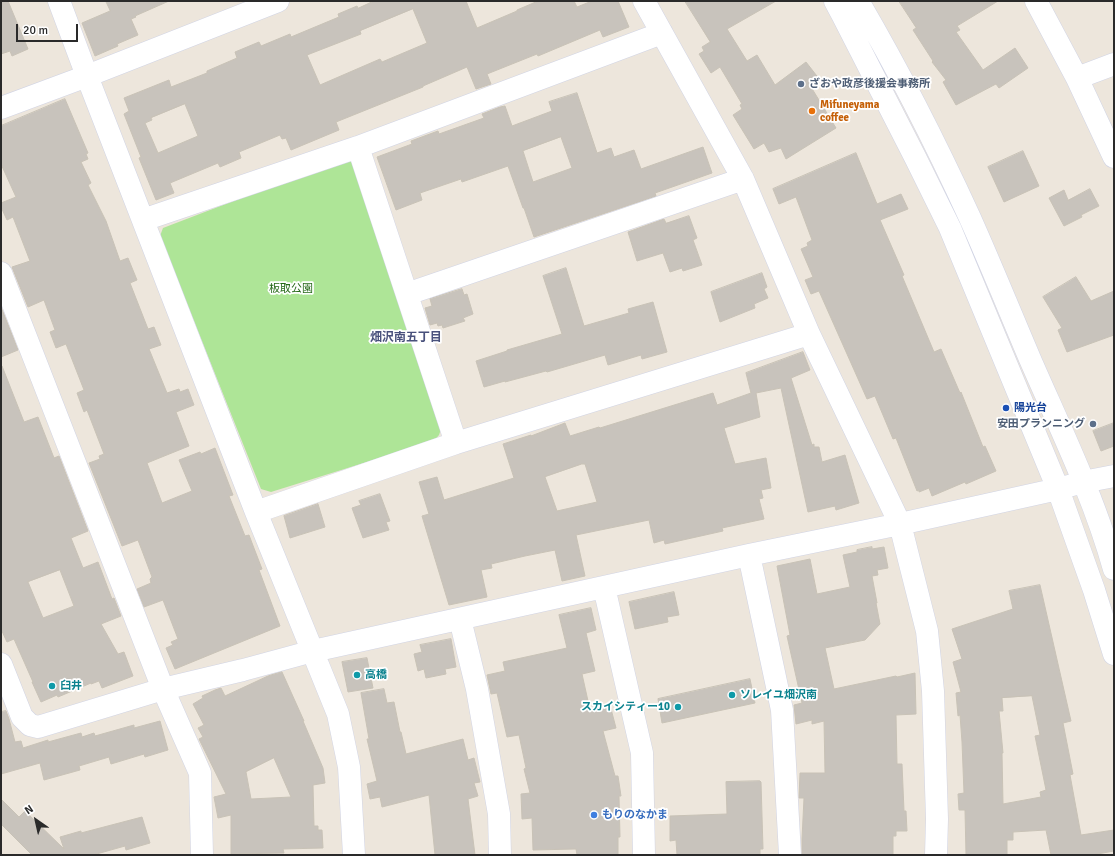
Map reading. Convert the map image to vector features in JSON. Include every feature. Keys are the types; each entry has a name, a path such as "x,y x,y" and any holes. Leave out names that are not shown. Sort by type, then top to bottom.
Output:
{"street":[{"path":"59,1 256,512 338,714 349,767 354,855"},
{"path":"1,108 278,1"},
{"path":"644,1 743,179 809,334 900,524 927,631 933,690 937,820 936,855"},
{"path":"835,1 950,228 1058,489 1094,590 1114,654"},
{"path":"858,1 924,123 970,218 1083,482 1106,539 1114,569"},
{"path":"1036,1 1077,78 1114,157"},
{"path":"143,220 358,147 662,32"},
{"path":"1077,78 1114,64"},
{"path":"358,147 456,443"},
{"path":"407,294 743,179"},
{"path":"1,273 163,689 200,773 202,855"},
{"path":"256,512 456,443 809,334"},
{"path":"1,664 22,717 30,725 38,727 163,689 313,651 749,555 900,524 1114,476"},
{"path":"749,555 782,710 790,855"},
{"path":"604,588 642,753 644,855"},
{"path":"460,619 477,689 499,814 500,855"}],"green space":[{"name":"板取公園","path":"346,158 353,163 441,429 439,435 434,441 271,492 261,489 160,236 163,228"}],"building":[{"path":"1,1 8,1 28,49 12,56 10,51 1,54"},
{"path":"106,1 169,1 131,19 138,35 95,56 82,23 110,11"},
{"path":"374,1 466,1 477,28 538,1 574,1 577,7 592,1 618,1 629,27 603,37 600,30 538,56 537,54 487,74 491,84 476,89 467,67 423,87 336,122 339,130 291,150 286,138 282,139 280,135 239,152 241,158 220,167 218,163 170,183 174,193 156,200 139,158 141,157 124,114 129,111 124,98 169,80 171,87 207,73 207,71 237,58 235,52 259,42 261,46 290,34 291,37 339,17 338,14 357,6 358,8","holes":["413,9 427,43 382,62 380,59 320,85 307,55 361,34 360,31","185,104 198,136 158,153 145,123 152,120 151,118"]},
{"path":"685,1 776,1 727,29 747,61 757,55 775,85 806,62 820,80 811,87 836,128 786,159 781,148 769,152 764,143 754,149 733,115 742,109 740,105 742,104 720,67 711,73 699,54 704,51 702,47 710,42"},
{"path":"899,1 998,1 957,26 960,30 956,32 983,70 1015,48 1028,68 999,88 996,84 956,105 943,82 946,80 932,62 933,61 913,30 916,28"},
{"path":"577,93 597,153 611,148 614,157 634,150 641,169 703,147 712,173 655,193 656,196 534,237 508,166 462,182 461,179 420,193 422,200 396,210 377,157 412,144 411,141 438,131 439,134 484,118 482,114 500,107 505,106 512,126 552,111 549,102","holes":["561,137 572,168 533,182 523,151"]},
{"path":"65,99 88,153 86,154 88,159 81,162 91,183 88,185 106,221 120,261 128,258 137,280 130,283 148,329 154,327 161,345 149,349 167,393 179,389 180,392 188,389 194,405 176,412 189,446 147,463 162,503 192,491 179,460 200,452 201,454 215,448 233,495 229,496 245,536 249,535 262,569 259,570 280,626 175,669 166,648 173,645 171,642 178,639 163,600 144,607 137,589 151,583 150,579 152,577 138,540 122,546 89,463 100,459 99,456 104,454 87,410 84,412 77,393 84,390 66,344 56,348 50,332 55,330 44,300 28,307 12,267 30,261 13,217 7,220 1,207 1,203 16,197 1,164 1,126"},
{"path":"1023,151 1039,186 1004,202 988,167"},
{"path":"856,153 877,204 901,194 908,209 880,220 904,275 902,276 934,352 941,349 960,393 961,392 983,447 985,446 996,471 932,496 929,488 919,492 919,490 917,491 896,438 893,439 875,396 867,399 819,291 811,294 805,280 813,277 801,249 808,246 807,243 812,240 796,197 779,204 773,189"},
{"path":"1090,189 1099,206 1064,226 1049,198 1064,190 1068,200"},
{"path":"689,216 697,238 693,240 702,265 683,271 682,268 670,272 663,253 637,261 628,232 664,219 666,223"},
{"path":"566,268 584,326 629,313 628,309 653,302 667,352 642,359 641,355 608,365 605,355 547,372 546,371 484,387 476,361 507,350 562,334 543,276"},
{"path":"762,273 767,287 764,289 768,298 754,304 755,308 720,322 711,292"},
{"path":"1076,277 1091,301 1114,291 1114,335 1067,352 1058,330 1062,328 1043,297"},
{"path":"462,289 464,295 467,294 473,314 463,318 465,321 443,328 442,325 438,326 437,323 430,325 425,308 432,306 430,299"},
{"path":"1,307 18,350 1,357"},
{"path":"803,352 810,370 791,378 812,445 814,444 814,447 819,447 822,462 845,455 859,503 836,510 835,506 808,512 781,388 756,393 760,417 724,428 735,464 766,458 771,488 761,490 763,498 759,499 764,519 722,528 723,531 665,544 664,540 654,543 649,520 576,535 585,576 562,581 555,550 525,556 491,564 492,568 481,570 487,597 449,605 422,516 429,514 419,482 437,477 444,500 514,478 503,444 531,436 565,423 570,436 713,393 717,405 751,393 746,373","holes":["585,464 597,502 557,511 545,477"]},
{"path":"2,366 24,422 38,417 54,458 59,456 88,531 71,538 83,568 98,562 112,599 114,598 121,616 101,624 118,654 124,652 133,676 102,688 99,681 91,683 58,697 57,695 41,702 14,639 7,642 1,629","holes":["60,570 74,606 43,618 28,582"]},
{"path":"1114,423 1114,446 1101,451 1093,431"},
{"path":"380,494 390,521 386,522 389,530 363,538 352,508 361,505 359,501"},
{"path":"318,504 325,527 290,538 284,516"},
{"path":"872,547 872,549 884,547 888,568 877,570 878,575 872,576 880,624 865,640 825,648 834,689 915,673 916,714 896,715 897,764 902,764 904,811 906,811 907,831 896,831 896,836 893,836 893,855 802,855 804,798 799,798 800,773 825,773 824,721 812,724 812,720 796,724 794,705 802,703 787,636 790,635 777,566 810,559 817,594 850,587 843,555"},
{"path":"1040,585 1071,721 1063,723 1073,774 1070,775 1081,835 1114,830 1114,851 1092,855 1051,855 1046,830 1013,832 1013,840 1007,840 1007,855 966,855 965,810 959,810 958,794 964,793 960,715 958,716 956,693 961,692 953,662 962,659 952,629 1013,609 1009,591","holes":["1032,696 1040,735 1035,736 1046,790 1040,792 1041,797 1003,804 1003,753 999,711 1003,711 1002,698"]},
{"path":"674,592 679,615 667,617 668,622 635,629 629,602"},
{"path":"591,608 596,630 586,633 595,671 582,674 590,710 610,705 616,728 603,731 615,776 618,776 621,796 619,796 620,837 618,837 618,855 577,855 576,849 533,850 532,818 522,819 521,794 530,793 524,769 526,768 519,735 507,737 497,693 491,694 487,675 505,671 503,662 567,648 559,615"},
{"path":"451,639 456,667 445,669 446,674 426,678 424,669 418,671 414,654 422,652 420,645"},
{"name":"高橋","path":"367,658 373,688 348,692 342,662"},
{"path":"282,672 323,768 325,783 313,785 314,826 318,826 318,830 322,830 323,848 283,849 284,853 231,854 231,815 218,818 214,797 226,794 199,739 203,737 198,728 204,725 193,704 203,698 202,696 215,690 221,688 225,696 268,676","holes":["274,758 291,797 251,799 246,772"]},
{"path":"750,679 755,703 662,723 658,699"},
{"path":"384,689 387,703 394,702 406,754 463,739 468,760 474,758 480,782 474,783 478,796 468,799 475,855 435,855 429,795 382,807 380,797 370,799 367,784 377,781 367,739 369,739 361,693"},
{"path":"6,711 15,742 21,741 23,748 48,740 48,742 81,733 82,737 94,733 95,736 134,725 134,728 160,721 168,750 145,757 144,754 111,764 109,757 79,766 80,770 44,780 40,763 1,774 1,712"},
{"path":"760,781 763,849 760,849 760,855 677,855 676,840 670,841 670,816 727,814 726,782"},
{"path":"1,799 19,817 25,811 64,849 60,837 142,817 150,843 126,850 125,846 93,855 32,855 1,824"}],"place":[{"name":"ざおや政彦後援会事務所","path":"801,84"},
{"name":"Mifuneyama coffee","path":"812,111"},
{"name":"陽光台","path":"1006,408"},
{"name":"安田プランニング","path":"1093,424"},
{"name":"高橋","path":"357,675"},
{"name":"臼井","path":"52,686"},
{"name":"ソレイユ畑沢南","path":"732,695"},
{"name":"スカイシティー10","path":"678,707"},
{"name":"もりのなかま","path":"594,815"}],"district":[{"name":"畑沢南五丁目","path":"406,338"}]}
